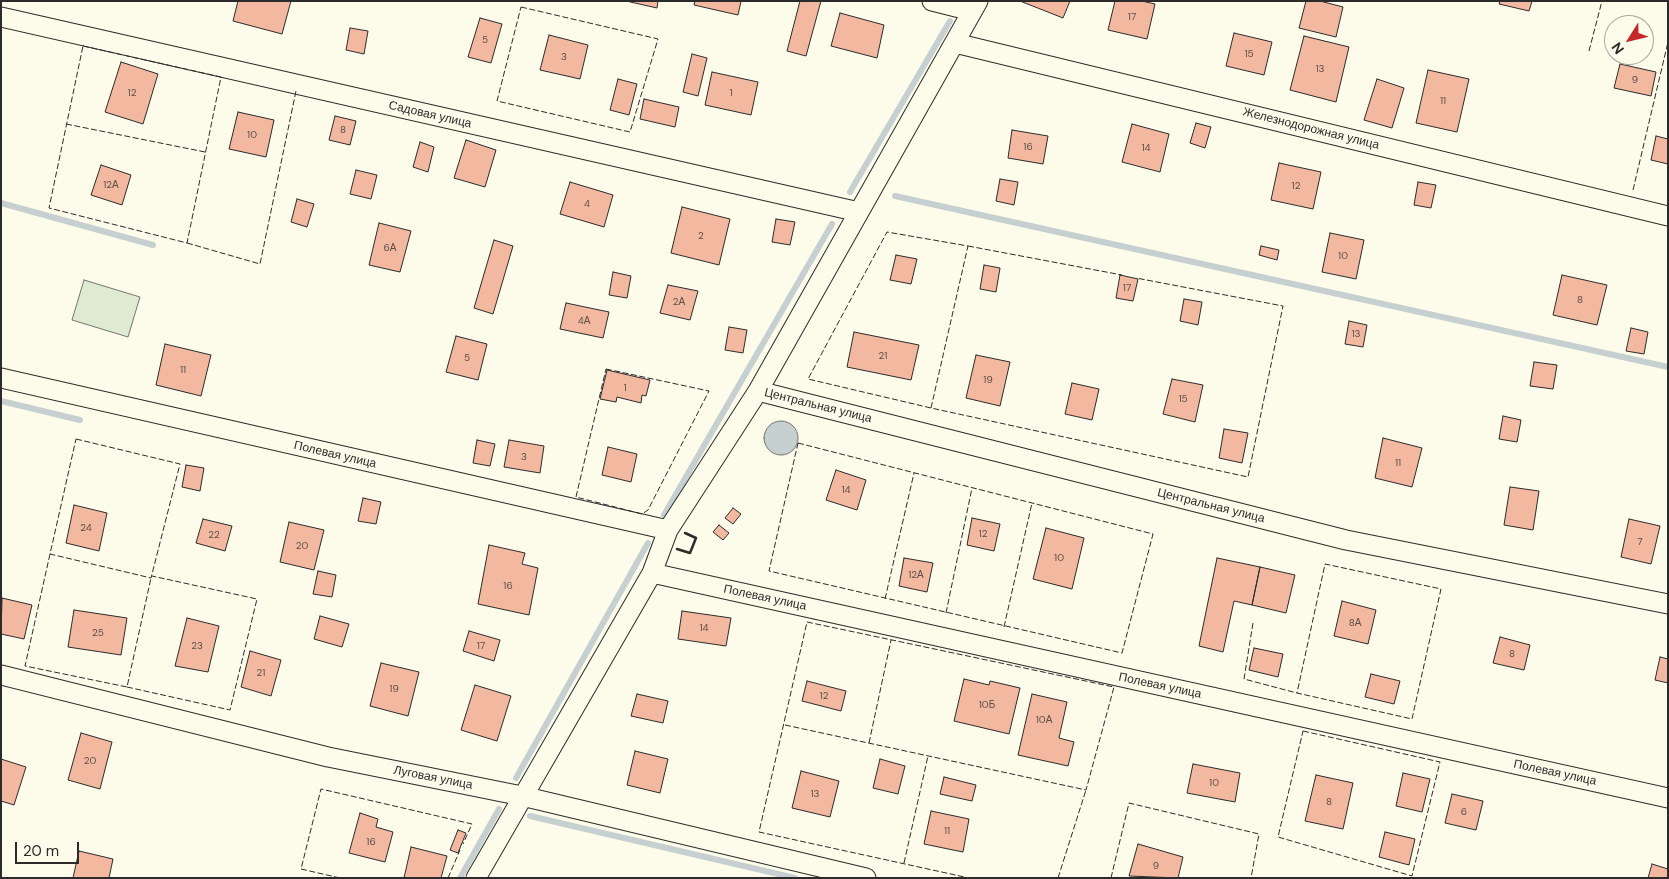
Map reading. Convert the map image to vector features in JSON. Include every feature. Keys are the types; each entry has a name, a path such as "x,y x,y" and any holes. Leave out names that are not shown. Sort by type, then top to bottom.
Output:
{"street":[{"path":"476,878 652,573 668,530 758,391 975,6 932,1"},
{"name":"Садовая улица","path":"1,17 859,212"},
{"name":"Железнодорожная улица","path":"955,43 1668,216"},
{"name":"Полевая улица","path":"1,378 668,530"},
{"name":"Центральная улица","path":"758,391 1346,540 1668,604"},
{"name":"Полевая улица","path":"652,573 1668,798"},
{"name":"Луговая улица","path":"1,675 328,757 522,796 866,878"}],"green space":[{"path":"84,280 140,297 128,337 72,320"}],"shaded area":[{"path":"781,421 793,426 798,438 793,450 781,455 769,450 764,438 769,426"}],"building":[{"path":"238,1 291,1 282,34 233,21"},
{"path":"626,1 658,1 657,8"},
{"path":"695,1 741,1 738,15 694,5"},
{"path":"800,1 821,1 806,56 787,51"},
{"path":"1020,1 1070,1 1063,18"},
{"path":"1115,1 1142,1 1155,4 1147,39 1108,30"},
{"path":"1306,1 1320,1 1343,7 1336,37 1299,28"},
{"path":"1500,1 1532,1 1529,11 1499,4"},
{"path":"840,13 884,25 877,58 831,46"},
{"path":"480,18 502,24 491,63 468,57"},
{"path":"350,28 368,31 364,54 346,50"},
{"path":"1234,33 1272,42 1264,75 1226,66"},
{"path":"549,35 588,45 580,79 540,70"},
{"path":"1304,36 1349,47 1336,102 1290,90"},
{"path":"692,54 707,58 698,96 683,92"},
{"path":"121,62 158,74 143,124 105,112"},
{"path":"1620,65 1656,72 1651,96 1614,88"},
{"path":"1428,70 1469,79 1457,132 1416,123"},
{"path":"712,72 758,82 751,115 705,105"},
{"path":"618,79 637,84 629,115 610,110"},
{"path":"1377,79 1404,88 1392,128 1364,120"},
{"path":"644,99 679,107 675,127 640,119"},
{"path":"238,112 274,120 266,157 229,149"},
{"path":"335,116 356,121 350,145 329,140"},
{"path":"1196,123 1211,127 1205,148 1190,143"},
{"path":"1132,124 1169,134 1160,172 1122,162"},
{"path":"1012,130 1048,136 1043,164 1008,158"},
{"path":"1656,136 1668,139 1668,164 1651,160"},
{"path":"466,140 496,150 485,187 454,178"},
{"path":"420,142 434,147 428,172 413,167"},
{"path":"1279,163 1321,172 1313,209 1271,200"},
{"path":"101,165 131,175 122,205 91,195"},
{"path":"356,170 377,175 371,199 350,194"},
{"path":"1000,179 1018,182 1014,205 996,201"},
{"path":"570,182 613,195 604,227 560,214"},
{"path":"1418,182 1436,185 1431,208 1414,205"},
{"path":"297,199 314,204 307,227 291,222"},
{"path":"682,207 730,219 719,265 671,253"},
{"path":"776,219 795,222 790,245 772,242"},
{"path":"379,223 411,231 400,272 369,265"},
{"path":"1330,233 1364,240 1356,279 1322,272"},
{"path":"494,240 513,246 493,314 474,308"},
{"path":"1261,246 1279,250 1277,260 1259,255"},
{"path":"896,255 917,259 911,284 890,280"},
{"path":"984,265 1000,268 996,292 980,289"},
{"path":"613,272 631,276 627,298 609,295"},
{"path":"1120,275 1138,279 1133,301 1116,298"},
{"path":"1562,275 1607,285 1597,325 1553,315"},
{"path":"668,285 698,291 690,320 660,313"},
{"path":"1184,299 1202,302 1198,325 1180,321"},
{"path":"566,303 609,312 603,338 560,329"},
{"path":"1349,321 1367,325 1363,347 1345,344"},
{"path":"729,327 747,330 743,353 725,350"},
{"path":"1631,328 1648,332 1644,354 1626,351"},
{"path":"854,332 919,345 911,380 847,367"},
{"path":"456,336 487,344 478,380 446,372"},
{"path":"165,344 211,355 201,396 156,385"},
{"path":"976,355 1010,362 1000,406 966,398"},
{"path":"1534,362 1557,365 1553,389 1530,386"},
{"path":"607,370 650,380 646,396 642,395 641,403 617,397 616,402 600,399"},
{"path":"1172,379 1203,385 1195,422 1163,414"},
{"path":"1072,383 1099,389 1092,420 1065,414"},
{"path":"1503,416 1521,420 1517,442 1499,439"},
{"path":"1224,429 1248,433 1242,463 1219,458"},
{"path":"1383,438 1422,448 1412,487 1375,478"},
{"path":"477,440 495,444 490,466 473,463"},
{"path":"509,440 544,446 540,473 504,467"},
{"path":"608,447 637,454 631,482 602,475"},
{"path":"186,465 204,468 200,491 182,487"},
{"path":"836,470 866,480 857,510 826,500"},
{"path":"1510,487 1539,491 1533,530 1504,525"},
{"path":"363,498 381,502 376,524 358,521"},
{"path":"74,505 107,513 99,551 66,543"},
{"path":"733,508 741,514 733,524 725,518"},
{"path":"972,518 1000,524 994,551 967,545"},
{"path":"203,519 232,526 225,551 196,543"},
{"path":"1629,519 1660,526 1651,564 1621,557"},
{"path":"289,522 324,530 314,570 280,562"},
{"path":"719,525 729,533 723,540 713,532"},
{"path":"1046,528 1084,538 1072,589 1033,579"},
{"path":"489,545 525,553 522,564 538,568 529,615 478,604"},
{"path":"904,558 933,563 927,592 899,586"},
{"path":"1217,558 1260,567 1252,605 1234,601 1223,652 1199,646"},
{"path":"1260,567 1295,575 1286,613 1252,605"},
{"path":"318,571 336,575 332,597 313,594"},
{"path":"2,598 32,605 24,639 1,634"},
{"path":"1342,601 1376,610 1368,644 1334,636"},
{"path":"74,610 127,618 121,655 68,647"},
{"path":"682,611 731,618 726,646 678,639"},
{"path":"320,616 349,624 342,647 314,639"},
{"path":"187,618 219,626 208,672 175,666"},
{"path":"469,631 500,640 494,661 463,651"},
{"path":"1500,637 1530,645 1524,670 1493,663"},
{"path":"1254,648 1283,654 1278,677 1249,670"},
{"path":"250,651 281,660 271,696 241,687"},
{"path":"1660,657 1668,659 1668,683 1655,680"},
{"path":"381,663 419,672 408,716 370,706"},
{"path":"1371,674 1400,681 1394,704 1365,697"},
{"path":"964,679 989,685 990,681 1020,688 1009,734 954,721"},
{"path":"807,681 846,691 841,711 802,701"},
{"path":"475,685 511,696 497,741 461,730"},
{"path":"637,694 668,701 663,723 631,716"},
{"path":"1032,694 1067,702 1059,738 1074,742 1068,766 1018,755"},
{"path":"81,733 112,742 100,789 68,780"},
{"path":"635,751 668,759 660,793 627,785"},
{"path":"1,759 26,767 14,805 1,801"},
{"path":"880,759 905,766 898,794 873,788"},
{"path":"1193,764 1240,773 1235,802 1187,793"},
{"path":"801,771 839,781 830,817 792,808"},
{"path":"1403,773 1430,779 1422,812 1396,806"},
{"path":"1316,775 1353,783 1343,829 1305,821"},
{"path":"944,777 976,785 972,801 940,794"},
{"path":"1452,794 1483,801 1476,830 1445,823"},
{"path":"931,811 969,819 963,852 924,844"},
{"path":"360,813 378,819 376,827 393,832 385,862 349,853"},
{"path":"458,830 466,833 458,853 450,850"},
{"path":"1385,832 1415,839 1409,865 1379,857"},
{"path":"1138,844 1183,857 1178,878 1129,876"},
{"path":"411,847 447,856 441,878 404,878"},
{"path":"79,851 113,859 109,878 73,878"},
{"path":"1652,864 1668,869 1668,878 1648,878"}],"waterway":[{"path":"850,192 950,21"},
{"path":"895,196 1668,367"},
{"path":"1,203 153,245"},
{"path":"664,515 832,224"},
{"path":"1,401 80,420"},
{"path":"516,778 648,543"},
{"path":"460,878 499,809"},
{"path":"530,816 795,878"}],"fence":[{"path":"1589,51 1602,1"},
{"path":"521,7 658,39 630,132 497,101 521,7"},
{"path":"1633,190 1668,42"},
{"path":"83,46 221,77 187,243 49,208 83,46"},
{"path":"187,243 260,264 296,91"},
{"path":"66,124 205,152"},
{"path":"931,408 968,246 887,232 808,379 931,408 1248,477 1283,306 1136,278"},
{"path":"968,246 1122,275"},
{"path":"606,369 709,391 648,510 642,514 576,497 606,369"},
{"path":"76,439 180,464 151,578 50,554 76,439"},
{"path":"798,443 1153,534 1122,653 769,571 798,443"},
{"path":"885,599 914,473"},
{"path":"946,613 972,488"},
{"path":"1004,627 1032,503"},
{"path":"50,554 25,666 127,687 151,578"},
{"path":"1253,623 1244,679 1297,693 1412,719 1441,589 1325,564 1297,693"},
{"path":"127,687 230,710 257,599 152,576"},
{"path":"785,725 1086,790 1114,687 807,622 759,832 969,878"},
{"path":"869,743 891,640"},
{"path":"1303,731 1440,762 1412,876 1278,837 1303,731"},
{"path":"904,863 928,756"},
{"path":"340,878 301,869 321,789 472,824 463,844"},
{"path":"1058,878 1086,790"},
{"path":"1111,878 1129,803 1259,834 1251,878"},
{"path":"448,878 460,850"}],"wall":[{"path":"677,549 690,553 696,538 685,533"}]}
